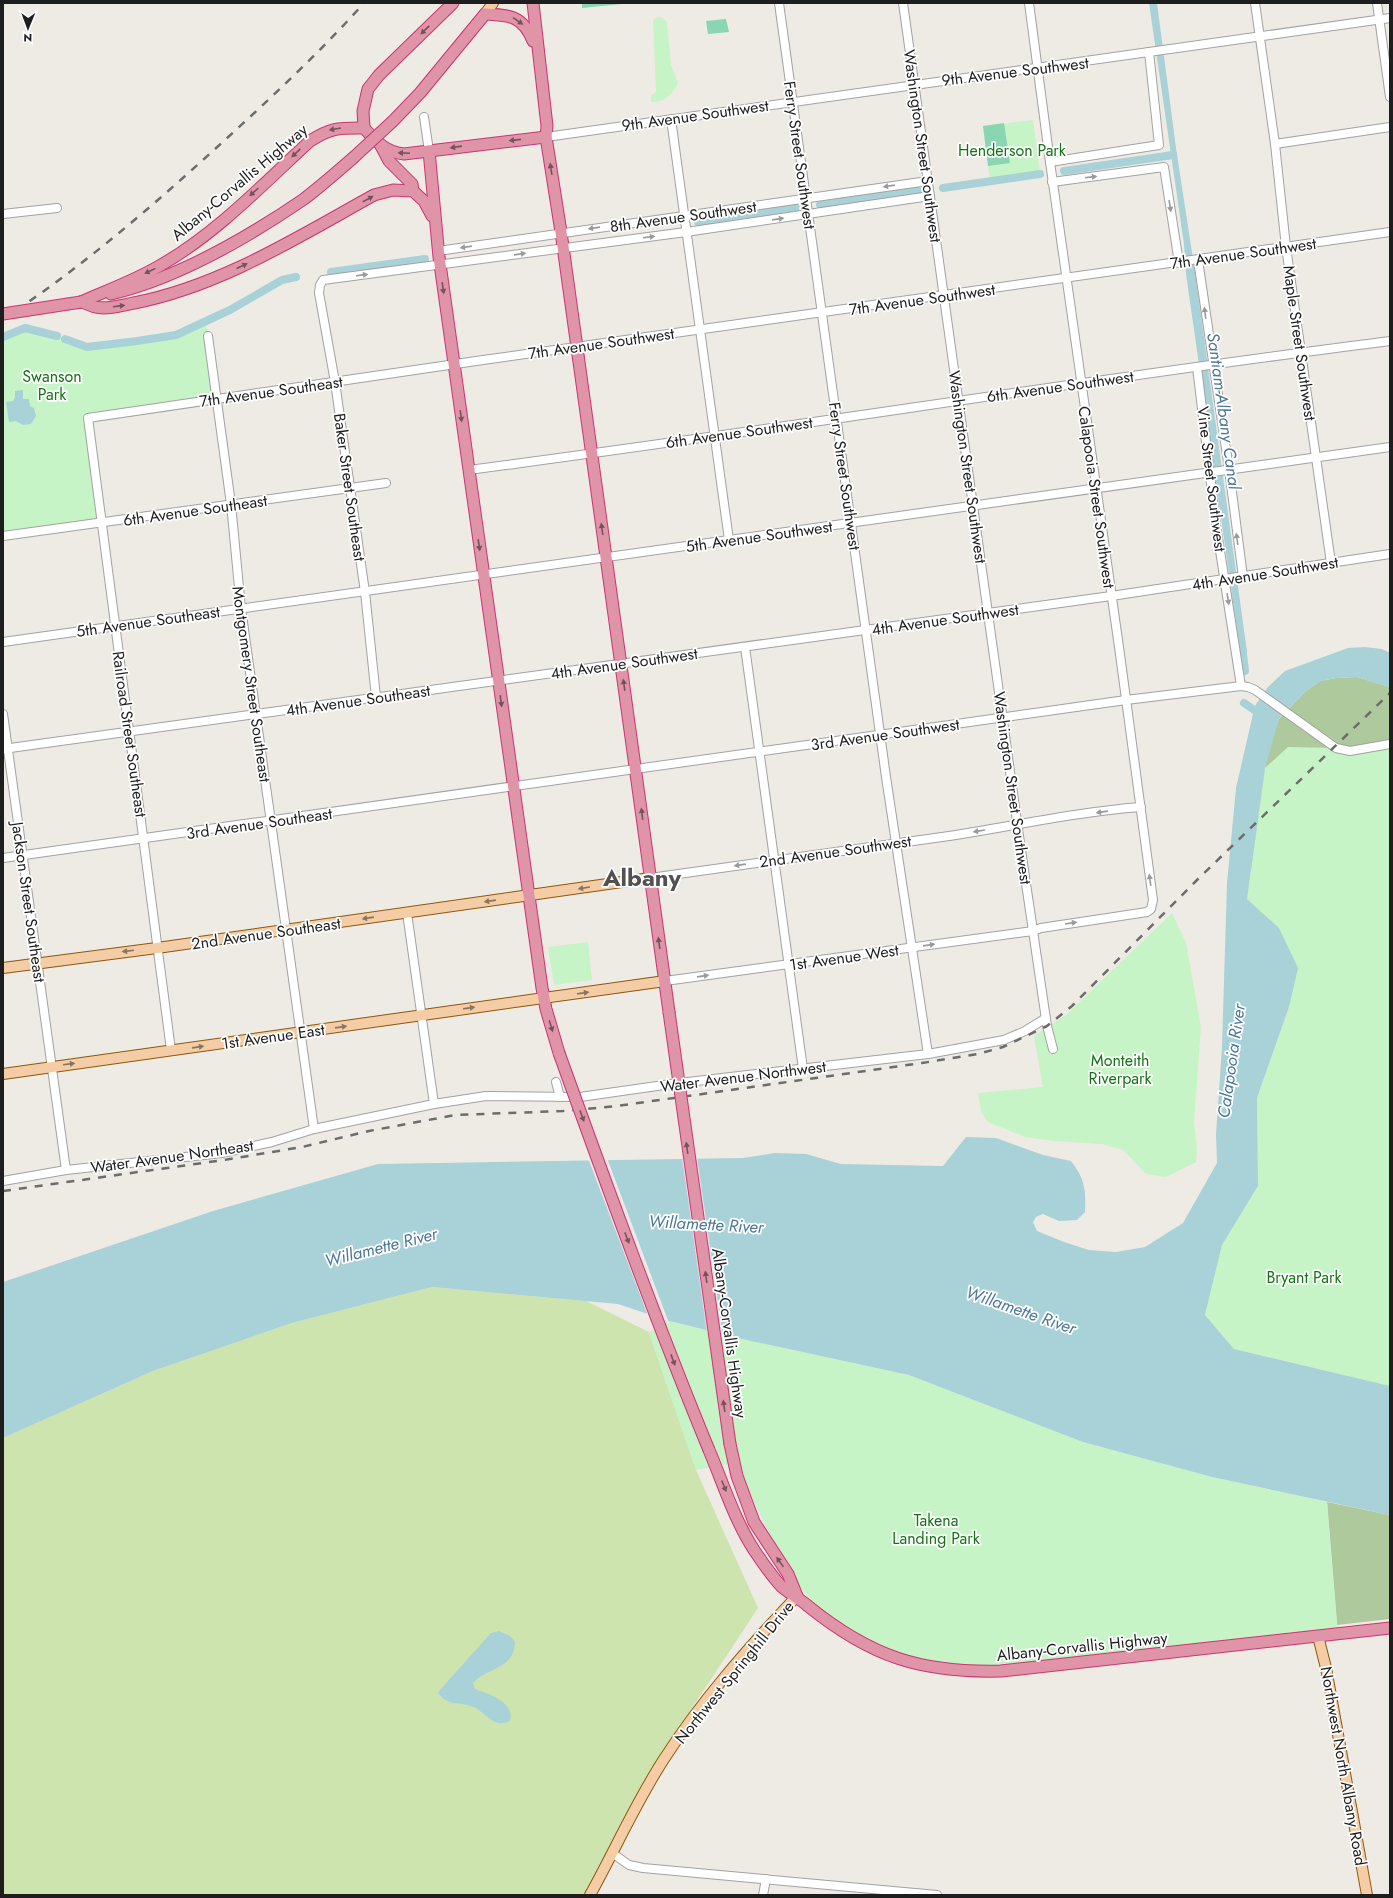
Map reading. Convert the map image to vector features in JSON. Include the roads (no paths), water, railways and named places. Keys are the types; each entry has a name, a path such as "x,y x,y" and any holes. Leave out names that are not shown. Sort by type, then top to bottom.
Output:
{"highway":[{"path":"434,221 428,207 413,191 412,184 389,161 380,146 364,128 362,112 368,89 379,75 453,3"},
{"path":"533,3 537,48"},
{"path":"3,314 81,302 124,291 167,275 209,256 254,231 305,198 354,158 420,93 485,14 502,14 516,17 528,28 537,48"},
{"name":"Albany-Corvallis Highway","path":"537,48 547,126 546,137 564,248 650,878 730,1444 737,1476 754,1522 788,1574 797,1596"},
{"name":"Albany-Corvallis Highway","path":"81,302 161,265 191,246 226,218 315,137 326,131 338,128 364,128"},
{"path":"380,146 401,154 546,137"},
{"name":"Albany-Corvallis Highway","path":"428,151 434,221 453,364 544,998 559,1053 624,1231 686,1394 745,1535 782,1586 797,1596 830,1624 870,1648 910,1663 950,1670 1001,1671 1390,1628"},
{"path":"81,302 96,308 119,306 151,300 181,290 243,266 374,195 393,190 413,191"}],"main road":[{"path":"485,14 493,3"},
{"name":"2nd Avenue Southwest","path":"529,896 650,878"},
{"name":"2nd Avenue Southeast","path":"3,968 529,896"},
{"name":"1st Avenue West","path":"544,998 665,981"},
{"name":"1st Avenue East","path":"3,1074 51,1066 544,998"},
{"name":"Northwest Springhill Drive","path":"590,1895 658,1770 694,1717 764,1631 797,1596"},
{"name":"Northwest North Albany Road","path":"1318,1636 1326,1668 1367,1895"}],"street":[{"name":"Ferry Street Southwest","path":"780,3 805,198 823,312 911,948 928,1054"},
{"name":"Washington Street Southwest","path":"903,3 1033,931 1046,1018 1053,1049"},
{"name":"Calapooia Street Southwest","path":"1030,3 1052,182 1068,278 1081,382 1097,488 1153,900 1151,909 1143,913"},
{"name":"Maple Street Southwest","path":"1255,3 1275,144 1286,247 1331,563"},
{"path":"1377,3 1390,97"},
{"name":"9th Avenue Southwest","path":"546,137 670,118 1390,18"},
{"path":"1050,162 1160,145 1151,52"},
{"path":"424,117 428,151"},
{"path":"670,118 729,540"},
{"path":"1275,144 1390,126"},
{"name":"Vine Street Southwest","path":"1052,182 1164,167 1188,261 1210,364 1241,578"},
{"name":"8th Avenue Southwest","path":"438,251 561,232 928,181"},
{"name":"8th Avenue Southwest","path":"323,280 440,266 686,232 930,196"},
{"path":"3,214 57,208"},
{"name":"7th Avenue Southwest","path":"453,364 1390,232"},
{"name":"Baker Street Southeast","path":"323,280 320,285 319,293 335,382 365,592 376,697"},
{"name":"Montgomery Street Southeast","path":"208,336 231,504 241,608 314,1130"},
{"name":"6th Avenue Southwest","path":"469,470 714,436 1081,382 1390,341"},
{"name":"7th Avenue Southeast","path":"88,418 453,364"},
{"name":"Vine Street Southwest","path":"1198,366 1212,472 1216,525 1226,580 1241,686"},
{"name":"Railroad Street Southeast","path":"88,418 103,523 114,626 144,839 171,1050"},
{"name":"5th Avenue Southwest","path":"484,576 606,557 973,505 1390,448"},
{"name":"6th Avenue Southeast","path":"3,536 386,483"},
{"name":"4th Avenue Southwest","path":"498,680 1241,578 1390,554"},
{"name":"5th Avenue Southeast","path":"3,642 241,608 484,576"},
{"path":"745,647 790,964 803,1069"},
{"name":"4th Avenue Southeast","path":"5,749 498,680"},
{"name":"3rd Avenue Southwest","path":"514,786 1126,700 1241,686 1255,690 1333,746 1350,751 1390,744"},
{"name":"Jackson Street Southeast","path":"3,714 5,749 24,855 66,1170"},
{"name":"3rd Avenue Southeast","path":"3,858 514,786"},
{"name":"2nd Avenue Southwest","path":"650,878 1140,807"},
{"path":"407,913 434,1104"},
{"name":"1st Avenue West","path":"665,981 1033,931 1041,928 1143,913"},
{"name":"Water Avenue Northwest","path":"434,1104 486,1096 560,1097 599,1095 671,1084 928,1054 1004,1040 1025,1031 1046,1018"},
{"path":"556,1082 560,1097"},
{"name":"Water Avenue Northeast","path":"3,1181 66,1170 222,1153 272,1142 314,1130 434,1104"},
{"path":"612,1853 630,1865 643,1868 937,1895"},
{"path":"763,1895 766,1879"}],"water":[{"path":"1149,3 1157,3 1176,148 1195,272 1247,652 1246,656 1241,657 1186,274 1184,244"},
{"path":"23,390 23,399 29,399 30,406 34,408 36,416 31,424 23,425 16,421 9,422 6,402 13,401 15,391"},
{"path":"1365,647 1382,649 1390,653 1390,687 1357,677 1336,678 1320,681 1306,691 1279,719 1265,768 1247,899 1279,928 1298,968 1289,1007 1257,1098 1258,1186 1222,1245 1205,1315 1234,1349 1390,1386 1390,1515 1212,1477 1083,1442 909,1375 751,1341 669,1321 618,1304 432,1287 292,1323 153,1371 3,1438 3,1282 213,1211 378,1164 743,1158 775,1153 806,1154 841,1164 943,1166 966,1137 996,1138 1043,1155 1071,1161 1082,1179 1085,1191 1085,1212 1077,1220 1059,1221 1043,1214 1036,1217 1033,1222 1037,1231 1089,1250 1116,1252 1145,1247 1183,1223 1217,1163 1216,1134 1222,1047 1227,883 1236,788 1256,704 1268,687 1285,671 1348,648"},
{"path":"499,1631 510,1636 515,1642 510,1658 505,1663 485,1674 473,1683 475,1689 494,1696 509,1709 511,1714 510,1721 505,1723 498,1723 492,1720 469,1705 449,1702 441,1697 438,1692 491,1633"}],"waterway":[{"name":"Santiam-Albany Canal","path":"1064,171 1173,155"},
{"name":"Santiam-Albany Canal","path":"943,188 1040,174"},
{"name":"Santiam-Albany Canal","path":"820,205 918,191"},
{"name":"Santiam-Albany Canal","path":"698,222 796,207"},
{"name":"Santiam-Albany Canal","path":"331,272 425,259"},
{"name":"Santiam-Albany Canal","path":"65,339 87,347 176,335 230,310 282,280 296,277"},
{"name":"Santiam-Albany Canal","path":"3,337 25,328 57,336"},
{"name":"Santiam-Albany Canal","path":"1242,646 1245,671"},
{"name":"Santiam-Albany Canal","path":"1244,703 1263,716"}],"railway":[{"path":"3,319 62,278 118,234 173,187 314,56 364,3"},
{"path":"3,1191 224,1160 302,1147 369,1131 455,1115 563,1111 617,1106 922,1063 978,1054 1003,1047 1047,1026 1072,1006 1197,880 1390,693"}],"district":[{"name":"Albany","path":"642,878"}],"park label":[{"name":"Henderson Park","path":"1012,150"},
{"name":"Swanson Park","path":"52,385"},
{"name":"Monteith Riverpark","path":"1120,1069"},
{"name":"Bryant Park","path":"1304,1277"},
{"name":"Takena Landing Park","path":"936,1529"}],"water label":[{"name":"Calapooia River","path":"1231,1061"},
{"name":"Willamette River","path":"706,1224"},
{"name":"Willamette River","path":"381,1247"},
{"name":"Willamette River","path":"1021,1310"}]}
